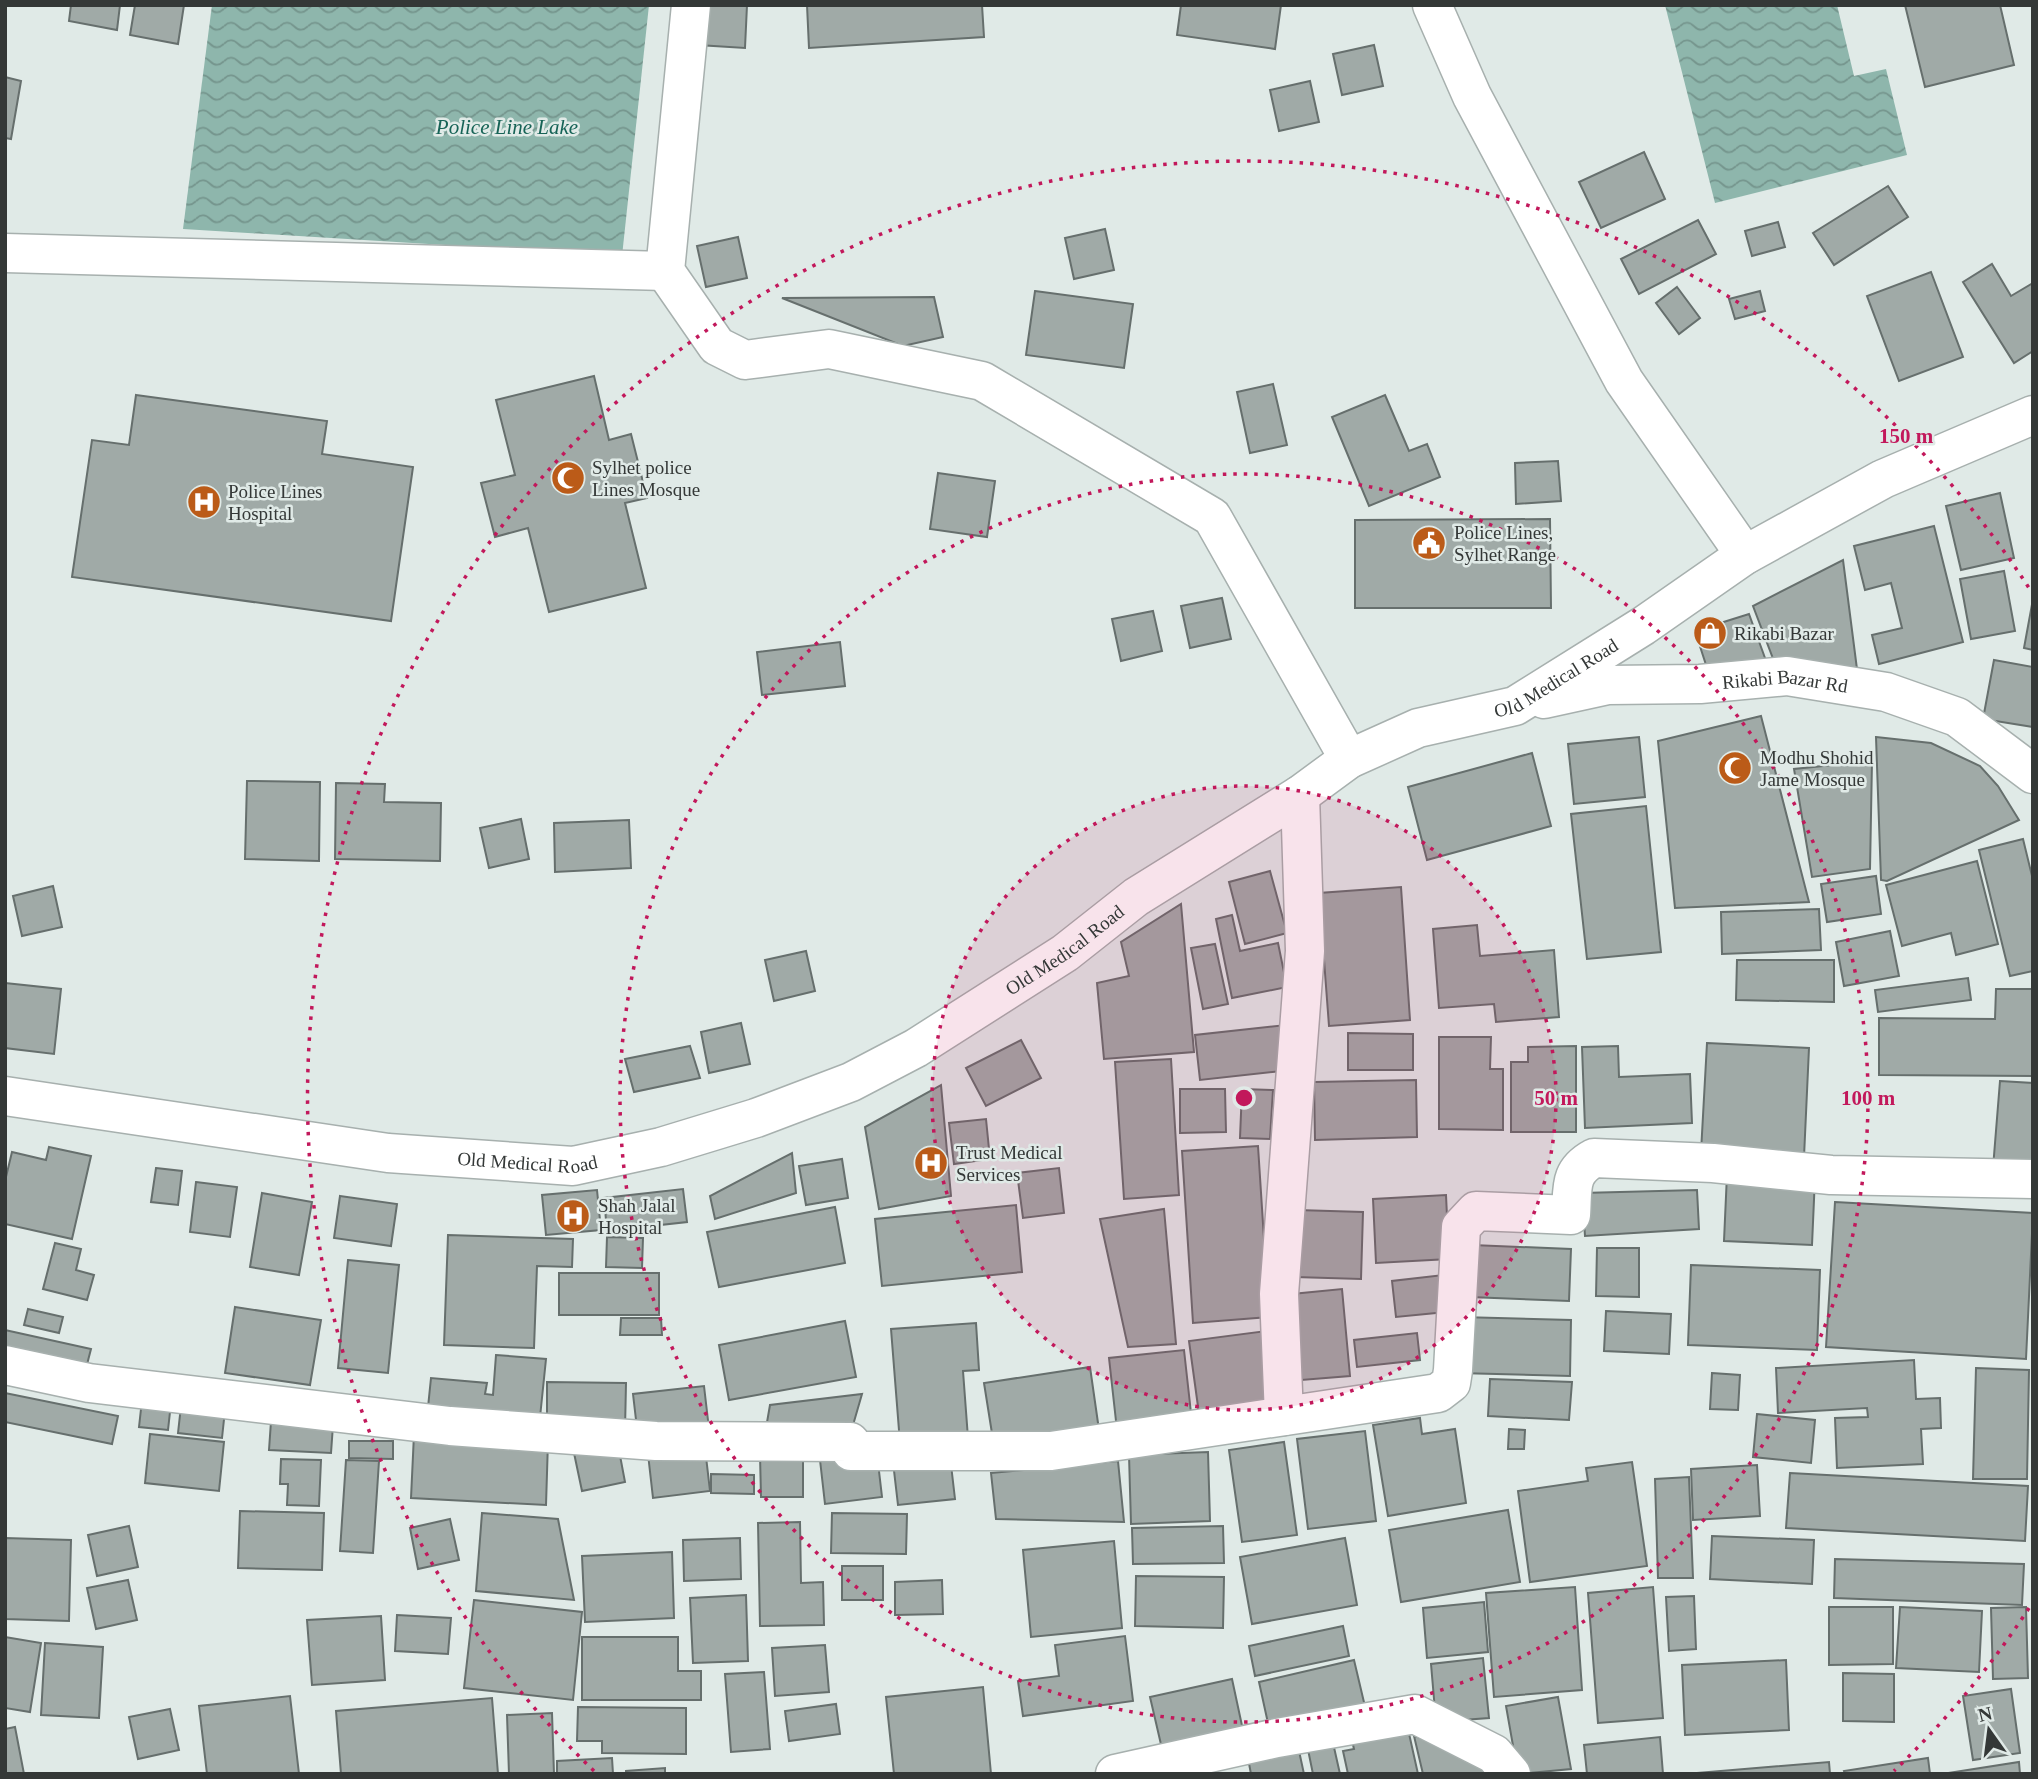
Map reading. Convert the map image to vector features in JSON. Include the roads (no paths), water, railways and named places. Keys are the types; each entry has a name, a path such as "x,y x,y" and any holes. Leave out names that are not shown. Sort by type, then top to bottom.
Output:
{"street":[{"path":"691,5 665,271 717,346 745,360 829,349 982,381 1212,517 1349,759"},
{"path":"1432,5 1472,96 1624,381 1745,555"},
{"path":"5,253 665,271"},
{"name":"Old Medical Road","path":"7,1101 388,1153 573,1166 661,1147 804,1101 916,1048 1065,953 1136,897 1300,795 1349,759 1418,728 1515,706 1643,626 1745,555 1883,479 2033,415"},
{"name":"Rikabi Bazar Rd","path":"1515,706 1608,685 1700,684 1787,676 1886,692 1957,717 2033,774"},
{"path":"1284,1416 1279,1294 1305,951 1300,795"},
{"path":"5,1365 89,1382 450,1426 656,1441 850,1442 851,1451 1051,1451 1438,1393 1451,1383 1453,1370 1461,1227 1476,1211 1571,1215 1575,1173 1579,1166 1594,1158 1713,1163 1831,1175 2033,1179"},
{"path":"1115,1774 1277,1738 1415,1714 1493,1754 1511,1774"}],"water":[{"name":"Police Line Lake","path":"212,5 649,5 622,256 183,229"},
{"path":"1665,5 1837,5 1854,76 1886,69 1907,155 1715,203"}],"place":[{"name":"Sylhet police Lines Mosque","path":"568,478"},
{"name":"Police Lines Hospital","path":"204,502"},
{"name":"Police Lines, Sylhet Range","path":"1429,543"},
{"name":"Rikabi Bazar","path":"1710,633"},
{"name":"Modhu Shohid Jame Mosque","path":"1735,768"},
{"name":"Trust Medical Services","path":"931,1163"},
{"name":"Shah Jalal Hospital","path":"573,1216"}]}
